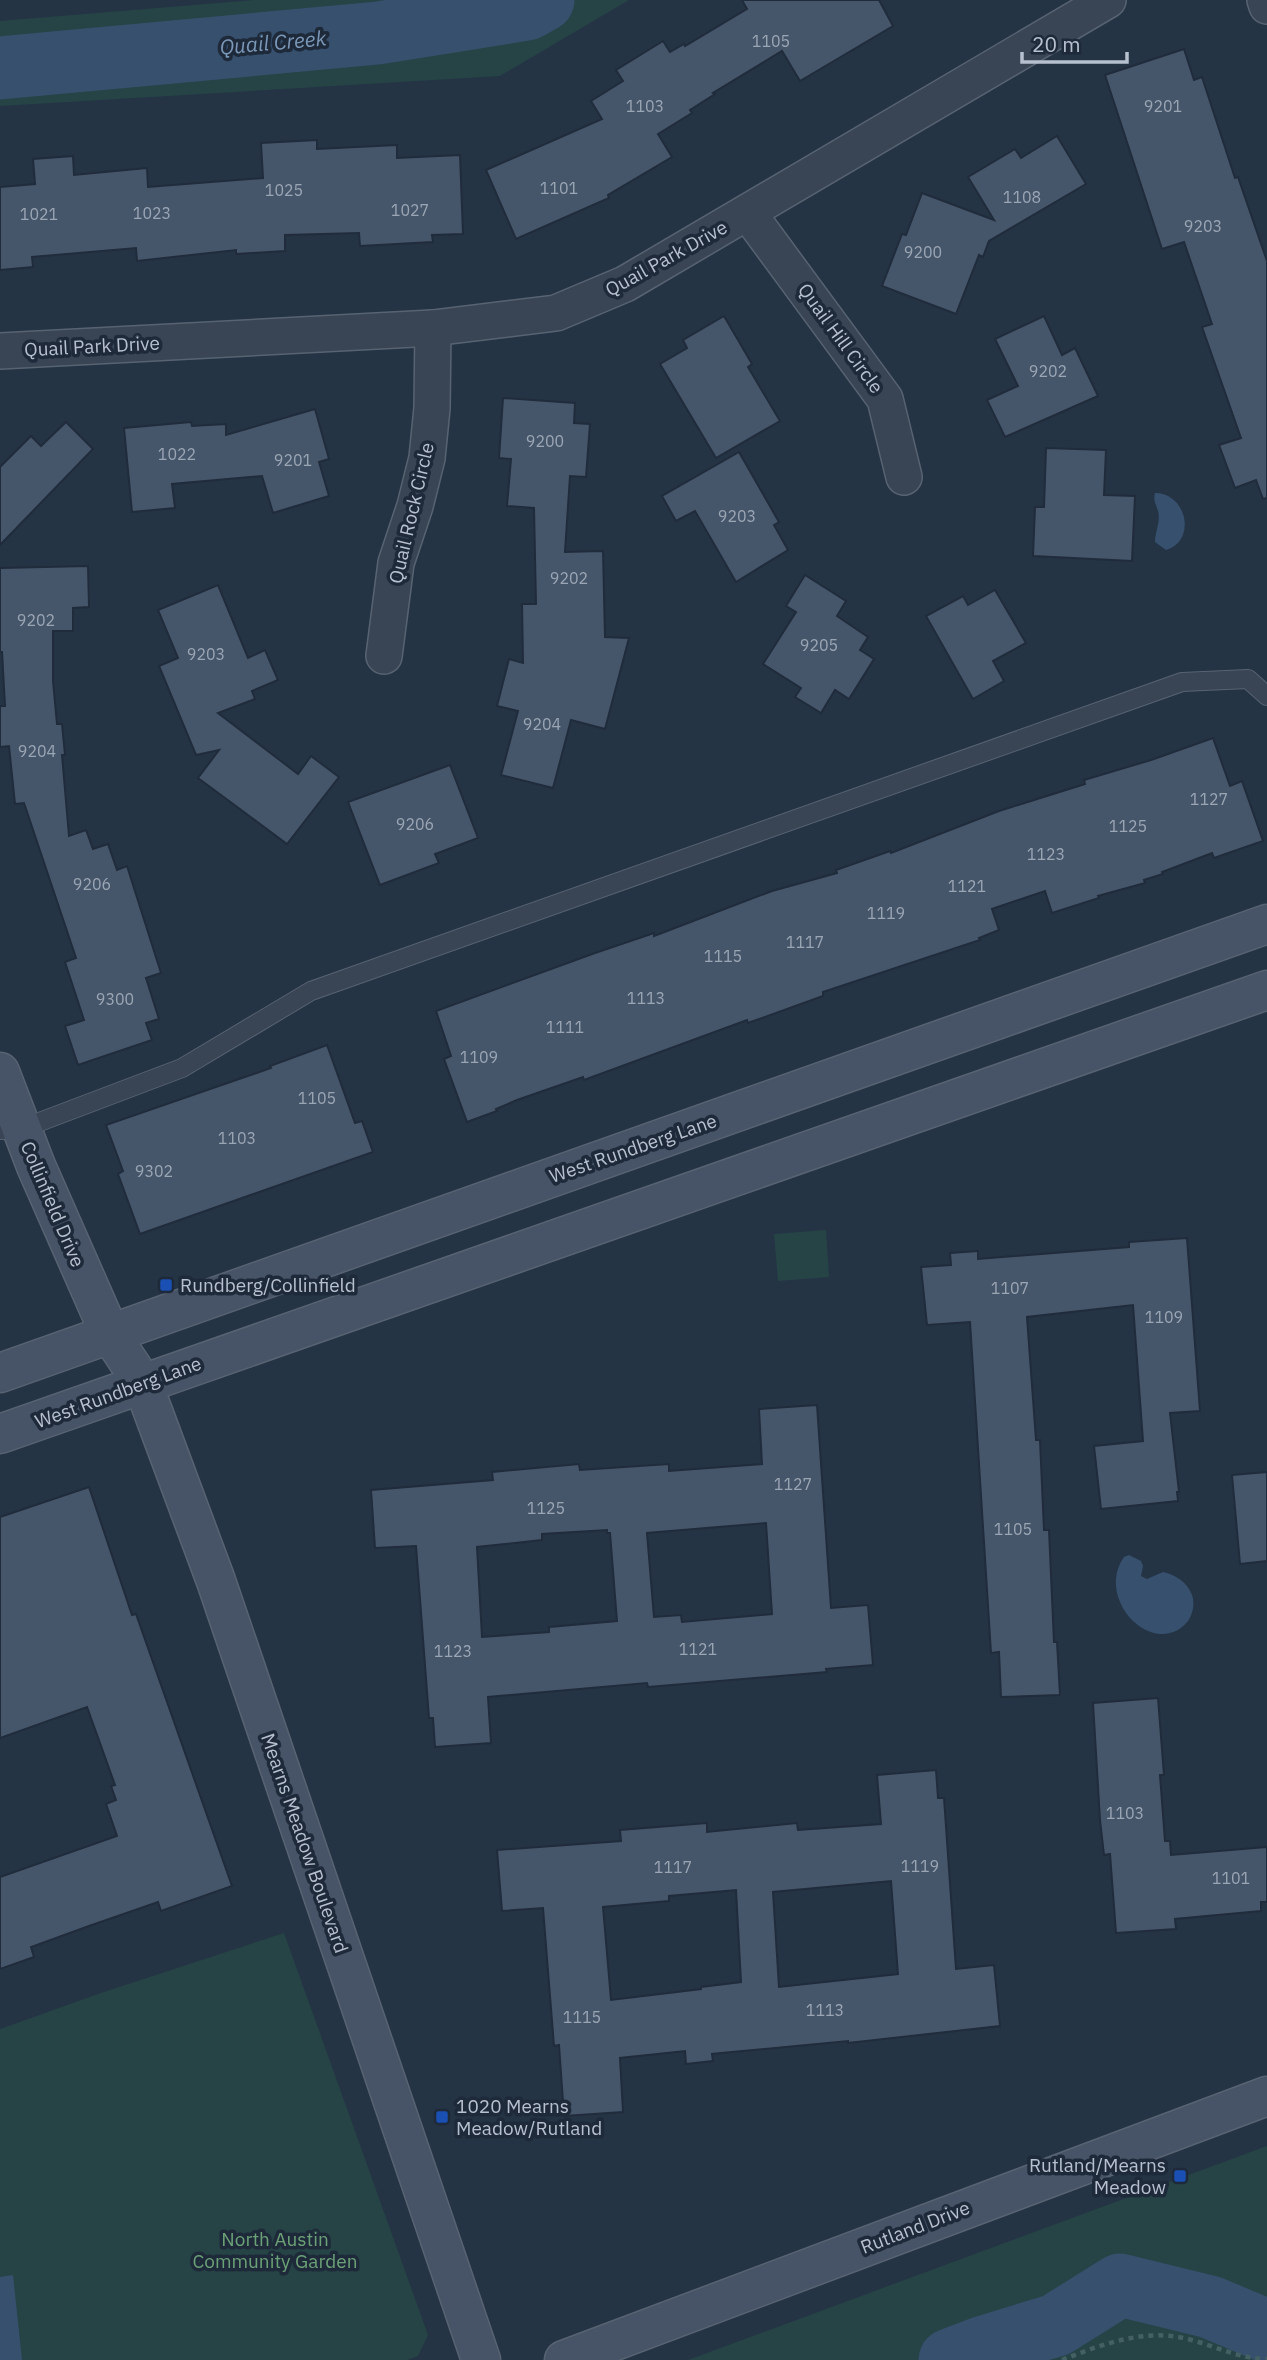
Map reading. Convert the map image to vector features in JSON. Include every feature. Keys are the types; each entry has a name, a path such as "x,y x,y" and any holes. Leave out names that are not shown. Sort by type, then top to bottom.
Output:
{"main road":[{"name":"West Rundberg Lane","path":"0,1373 1267,924"},
{"name":"West Rundberg Lane","path":"0,1434 142,1382 1267,990"},
{"path":"865,1066 882,1125"},
{"name":"Collinfield Drive","path":"0,1072 11,1130 36,1166 110,1334"},
{"name":"Mearns Meadow Boulevard","path":"110,1334 142,1382 216,1581 481,2360"},
{"name":"Rutland Drive","path":"564,2360 1267,2095"}],"street":[{"name":"Quail Park Drive","path":"0,351 433,328 556,313 625,284 1108,0"},
{"path":"1265,0 1267,6"},
{"name":"Quail Hill Circle","path":"748,213 885,398 904,477"},
{"name":"Quail Rock Circle","path":"384,656 396,564 427,458 432,408 433,328"}],"lane":[{"path":"11,1130 182,1068 311,991 1182,682 1248,679 1267,696"}],"path":[{"path":"1062,2360 1117,2341 1158,2333 1186,2338 1253,2359 1267,2359"}],"green space":[{"path":"254,0 629,0 500,76 0,106 0,21"},
{"path":"826,1230 829,1277 778,1281 774,1234"},
{"name":"North Austin Community Garden","path":"284,1933 428,2335 418,2356 407,2360 0,2360 0,2029"},
{"path":"1267,2146 1267,2360 688,2360"}],"water":[{"path":"1155,493 1166,495 1175,501 1184,518 1182,537 1176,545 1166,550 1155,542 1159,519"},
{"path":"1129,1555 1141,1561 1141,1576 1147,1579 1163,1572 1168,1573 1177,1577 1190,1590 1193,1601 1191,1615 1188,1621 1175,1631 1160,1634 1145,1630 1132,1620 1122,1607 1117,1591 1117,1574 1124,1557"},
{"path":"13,2275 22,2360 0,2360 0,2277"}],"building":[{"path":"742,0 879,0 893,26 800,81 782,51 713,93 715,94 690,110 692,113 658,134 672,157 608,195 609,198 516,239 486,170 602,119 591,101 623,81 616,70 663,41 670,52 684,44 685,46 747,9"},
{"path":"1184,49 1194,80 1202,77 1235,178 1238,177 1267,261 1267,498 1263,499 1256,480 1235,488 1219,445 1241,438 1202,327 1212,324 1184,242 1162,249 1105,75"},
{"path":"1057,136 1086,184 989,241 983,257 979,255 956,314 882,286 902,234 906,235 922,193 994,220 968,177 1015,149 1021,158"},
{"path":"317,140 317,149 397,145 397,158 460,155 463,234 432,235 433,242 360,246 359,233 285,235 285,251 236,254 236,250 137,261 136,248 32,257 33,267 0,270 0,187 35,184 33,159 73,156 74,175 147,168 148,187 263,178 261,143"},
{"path":"724,316 752,364 748,367 780,421 716,458 660,364 687,348 683,340"},
{"path":"1044,316 1062,355 1075,348 1098,396 1005,437 987,400 1018,386 995,339"},
{"path":"503,398 575,403 574,423 590,424 586,477 570,476 565,552 603,551 605,637 629,638 605,729 571,720 553,788 501,775 518,711 497,706 509,659 523,663 522,604 536,604 534,508 507,506 511,459 499,458"},
{"path":"315,409 329,459 319,462 329,496 273,513 262,476 172,484 175,508 132,512 124,428 191,422 192,426 226,424 226,435"},
{"path":"66,422 93,449 0,545 0,467 31,436 41,446"},
{"path":"1046,448 1106,450 1104,495 1135,496 1132,561 1033,556 1035,507 1044,507"},
{"path":"739,452 779,522 774,525 788,550 736,582 695,511 676,521 662,496"},
{"path":"88,566 89,607 73,608 73,631 53,631 53,681 57,724 62,724 69,836 86,830 93,849 108,844 117,870 127,866 161,973 146,978 159,1019 146,1023 152,1040 78,1065 65,1026 84,1020 65,962 76,958 24,803 15,804 9,746 0,747 0,706 5,706 0,652 0,568"},
{"path":"805,575 846,601 837,616 868,637 860,650 874,659 849,699 835,690 821,713 795,697 801,688 763,664 796,612 786,606"},
{"path":"218,585 248,658 265,650 278,680 252,691 255,699 218,713 298,774 311,756 339,777 287,844 198,778 219,750 196,755 159,666 178,658 158,610"},
{"path":"995,590 1026,643 993,661 1004,681 973,699 926,616 963,596 968,605"},
{"path":"1213,738 1230,786 1242,781 1263,841 1214,858 1212,853 1144,880 1145,883 1052,913 1045,891 992,909 999,930 979,938 980,940 823,992 823,996 748,1023 747,1020 584,1080 583,1077 517,1100 467,1122 444,1059 451,1056 436,1011 595,953 654,933 654,936 772,891 837,873 836,870 890,851 891,853 999,811 1085,784 1084,780"},
{"path":"450,765 478,838 435,854 439,863 380,885 348,802"},
{"path":"327,1045 355,1123 362,1121 373,1152 140,1234 118,1174 123,1171 106,1125 271,1068 270,1066"},
{"path":"1187,1238 1200,1411 1170,1413 1178,1501 1101,1509 1094,1446 1143,1441 1133,1305 1027,1317 1036,1440 1040,1440 1044,1530 1049,1530 1054,1642 1057,1642 1060,1695 1001,1697 999,1652 991,1653 970,1322 927,1325 921,1267 951,1265 950,1253 978,1251 978,1259 1129,1247 1129,1242"},
{"path":"817,1405 831,1608 868,1605 873,1665 826,1669 827,1672 648,1687 647,1683 488,1697 491,1743 435,1747 433,1718 429,1718 416,1546 375,1548 371,1490 493,1480 492,1472 579,1464 580,1470 669,1464 669,1471 762,1464 759,1409","holes":["766,1523 772,1614 682,1622 681,1615 654,1617 647,1533","607,1530 607,1533 610,1533 617,1621 549,1627 549,1632 482,1637 477,1547 542,1540 542,1534"]},
{"path":"1267,1472 1267,1561 1240,1564 1232,1475"},
{"path":"89,1487 132,1615 136,1614 232,1886 161,1911 158,1902 89,1926 31,1947 34,1957 0,1969 0,1877 117,1836 106,1804 116,1800 111,1786 115,1785 87,1707 0,1738 0,1517"},
{"path":"1158,1698 1164,1775 1160,1775 1165,1841 1170,1841 1171,1855 1267,1847 1267,1902 1261,1902 1261,1911 1175,1919 1176,1929 1116,1933 1110,1854 1104,1855 1100,1820 1093,1703"},
{"path":"936,1770 938,1798 944,1798 956,1969 994,1965 1000,2026 848,2043 712,2054 713,2061 686,2064 685,2051 620,2058 623,2112 564,2116 559,2045 554,2046 543,1908 502,1911 497,1850 621,1841 620,1830 707,1823 707,1832 797,1823 798,1830 881,1824 877,1775","holes":["891,1881 898,1974 779,1987 773,1892","736,1890 741,1982 611,2000 603,1907 669,1901 669,1896"]}],"waterway":[{"name":"Quail Creek","path":"0,68 378,33 527,9 543,0"},
{"path":"950,2360 1056,2325 1120,2285 1210,2307 1267,2331"}],"place":[{"name":"Rundberg/Collinfield","path":"166,1285"},
{"name":"1020 Mearns Meadow/Rutland","path":"442,2117"},
{"name":"Rutland/Mearns Meadow","path":"1180,2176"}]}
